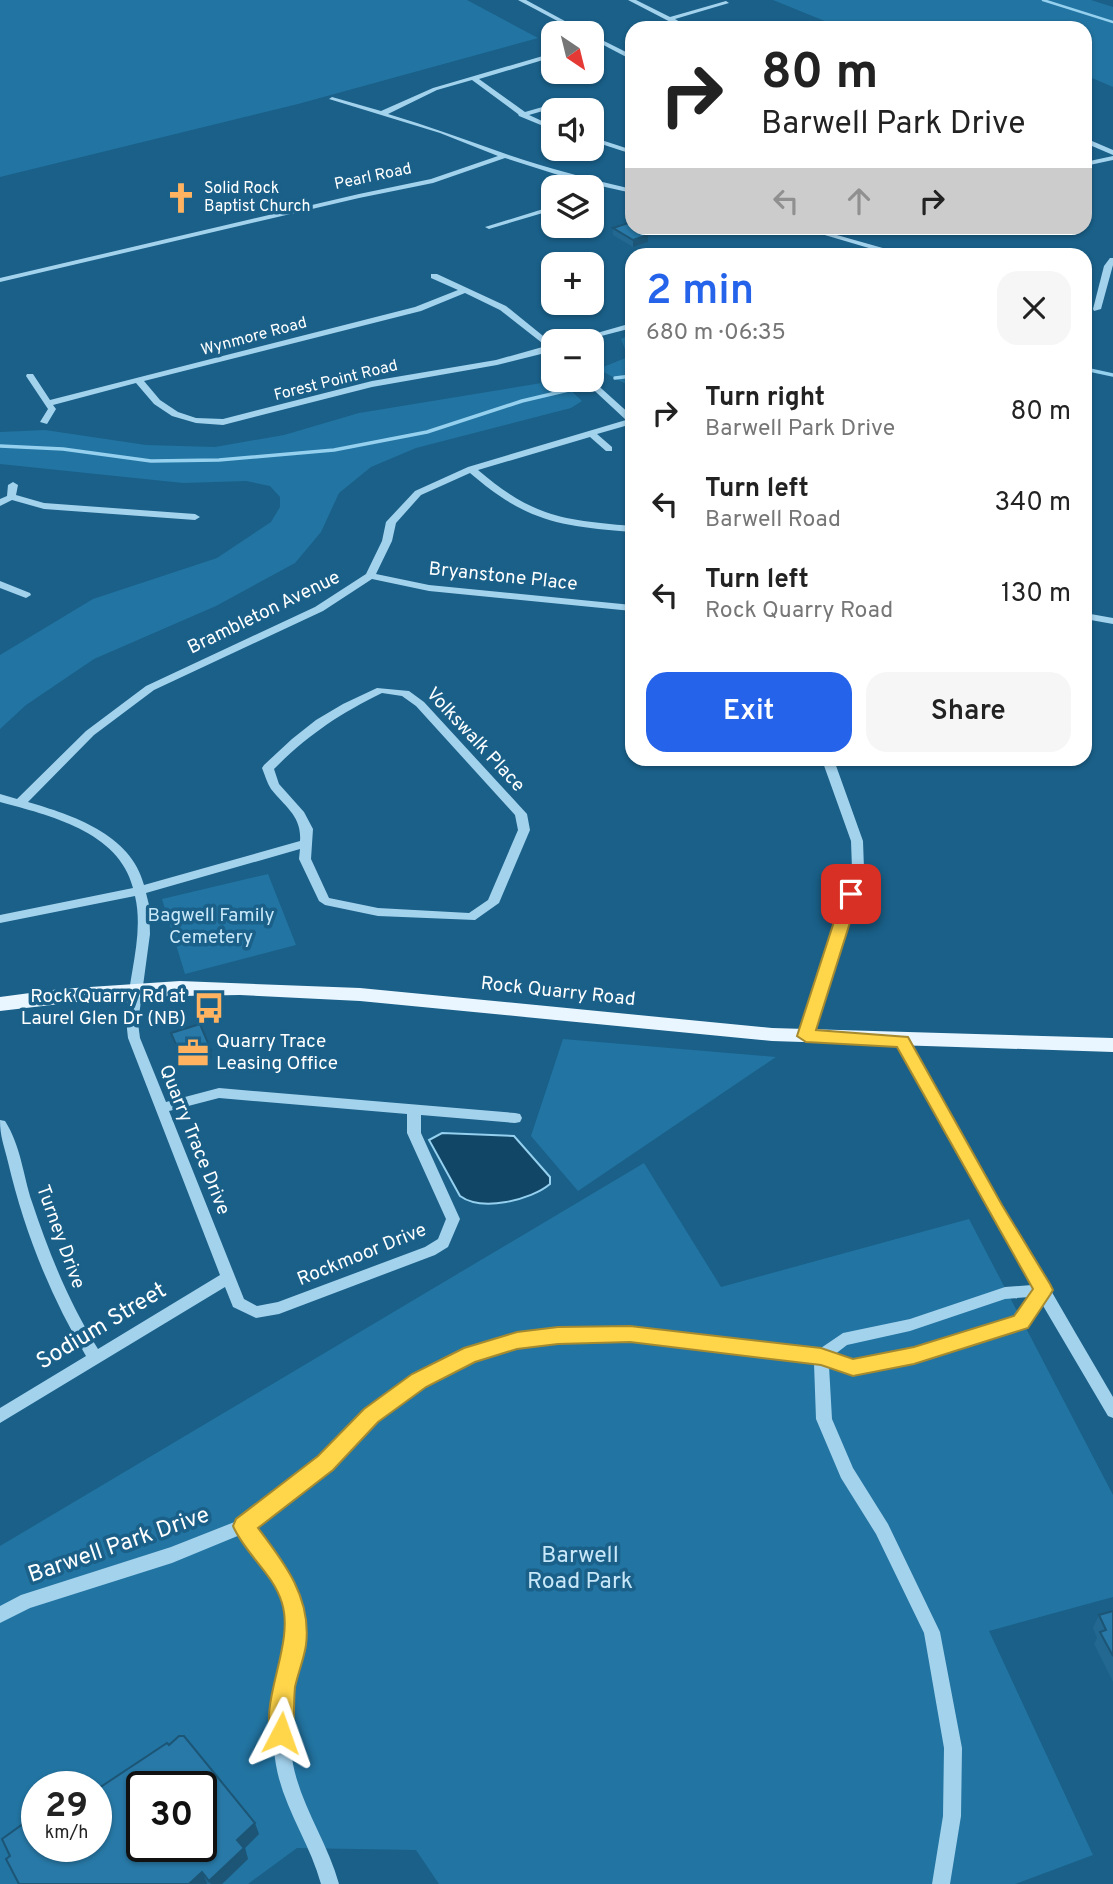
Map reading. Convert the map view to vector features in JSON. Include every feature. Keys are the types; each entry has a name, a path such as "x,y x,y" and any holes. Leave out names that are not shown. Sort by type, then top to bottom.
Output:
{"main road":[{"name":"Rock Quarry Road","path":"0,1004 136,987 239,987 400,997 806,1036 902,1041 1113,1045"}],"street":[{"path":"521,0 561,21"},
{"path":"631,0 672,21"},
{"path":"668,19 726,3"},
{"path":"604,44 625,54"},
{"path":"381,114 417,96 541,58"},
{"path":"473,78 493,89 521,115 541,123"},
{"path":"332,99 442,131 505,156 625,189"},
{"path":"521,115 541,110"},
{"path":"604,143 625,150"},
{"path":"1092,144 1113,155"},
{"path":"1092,162 1113,155"},
{"name":"Pearl Road","path":"0,280 433,181 505,156"},
{"path":"604,188 609,186"},
{"path":"489,227 541,212"},
{"path":"836,235 880,248"},
{"path":"1097,309 1108,266 1113,260"},
{"path":"434,276 509,312 541,337"},
{"name":"Wynmore Road","path":"50,403 418,309 464,291"},
{"path":"604,333 625,327"},
{"name":"Forest Point Road","path":"139,381 160,407 171,413 203,422 223,422 372,384 497,362 541,350"},
{"path":"30,376 52,409 44,422"},
{"path":"600,392 625,415"},
{"name":"Brambleton Avenue","path":"20,803 90,733 150,688 319,609 370,576 387,541 391,522 418,492 471,469 625,423"},
{"path":"592,434 609,449"},
{"path":"471,469 498,495 535,514 561,522 625,527"},
{"path":"11,497 13,485"},
{"path":"0,503 11,497 44,506 194,517"},
{"name":"Bryanstone Place","path":"370,576 429,588 625,607"},
{"path":"0,584 26,595"},
{"path":"1092,617 1113,621"},
{"name":"Volkswalk Place","path":"381,690 405,693 420,704 521,814 524,830 493,903 471,917 378,912 325,901 305,859 307,844 307,829 300,815 274,785 268,768 312,726 331,713 381,690"},
{"path":"806,1036 858,869 857,841 830,766"},
{"name":"Quarry Trace Drive","path":"0,798 76,821 103,836 125,857 143,905 134,1038 238,1303"},
{"path":"0,919 138,891 307,844"},
{"path":"902,1041 996,1211 1113,1411"},
{"path":"161,1108 195,1096 219,1093 515,1118"},
{"name":"Rockmoor Drive","path":"238,1303 256,1312 279,1308 430,1251 443,1243 453,1219 414,1133 414,1110"},
{"name":"Turney Drive","path":"0,1125 9,1140 23,1196 68,1315 95,1358"},
{"name":"Sodium Street","path":"0,1416 228,1278"},
{"path":"941,1884 952,1816 953,1748 932,1632 882,1529 847,1473 824,1419 821,1357 843,1339 910,1325 1005,1293 1044,1290"},
{"name":"Barwell Park Drive","path":"0,1615 27,1601 172,1555 243,1526 326,1463 371,1415 419,1380 470,1354 517,1341 558,1335 630,1334 821,1357 853,1368 914,1355 1021,1322 1044,1290"},
{"path":"243,1526 278,1571 293,1604 295,1643 284,1687 281,1733 287,1775 299,1810 326,1866 330,1884"}],"green space":[{"path":"0,0 467,0 538,38 298,104 0,177"},
{"path":"773,0 1091,0 1113,7 1113,87 1092,78 1092,21 825,21"},
{"path":"625,358 625,383 604,372 604,367"},
{"path":"541,383 541,392 573,392 582,401 571,408 416,448 371,467 339,493 321,532 295,563 216,606 94,659 26,705 0,729 0,655 93,599 217,558 271,522 280,507 280,497 270,486 246,481 183,483 0,464 0,432 45,430 146,445 215,447 284,435 359,413"},
{"name":"Bagwell Family Cemetery","path":"268,874 296,945 185,974 162,899"},
{"path":"563,1039 776,1057 578,1191 531,1136"},
{"name":"Barwell Road Park","path":"644,1163 721,1287 969,1219 1113,1495 1113,1597 989,1631 1093,1855 1015,1884 439,1884 416,1850 297,1848 248,1884 0,1884 0,1546"}],"shaded area":[{"path":"442,1133 514,1136 550,1177 550,1184 531,1195 506,1202 469,1201 460,1196 429,1140"}],"building":[{"path":"625,224 625,235 648,235 633,240 613,228"},
{"name":"Quarry Trace Leasing Office","path":"200,1024 211,1050 182,1059 171,1033"},
{"path":"1113,1611 1113,1656 1100,1632 1106,1630 1099,1615"},
{"path":"179,1736 184,1736 213,1771 126,1771 126,1862 217,1862 217,1776 255,1823 237,1840 244,1848 209,1881 202,1872 189,1884 19,1884 6,1859 10,1856 2,1839 21,1825 21,1862 112,1862 112,1779 167,1743 169,1745"}],"waterway":[{"path":"1043,0 1113,22"},
{"path":"1092,370 1113,375"},
{"path":"615,378 625,377"},
{"path":"0,446 63,449 151,461 219,460 334,450 427,432 522,401 560,392"}],"place":[{"name":"Solid Rock Baptist Church","path":"181,198"},
{"name":"Rock Quarry Rd at Laurel Glen Dr (NB)","path":"209,1008"},
{"name":"Quarry Trace Leasing Office","path":"193,1053"}],"route":[{"path":"281,1733 284,1687 295,1643 293,1604 278,1571 243,1526 326,1463 371,1415 419,1380 470,1354 517,1341 558,1335 630,1334 821,1357 853,1368 914,1355 1021,1322 1044,1290 996,1211 902,1041 806,1036 851,894"}]}
